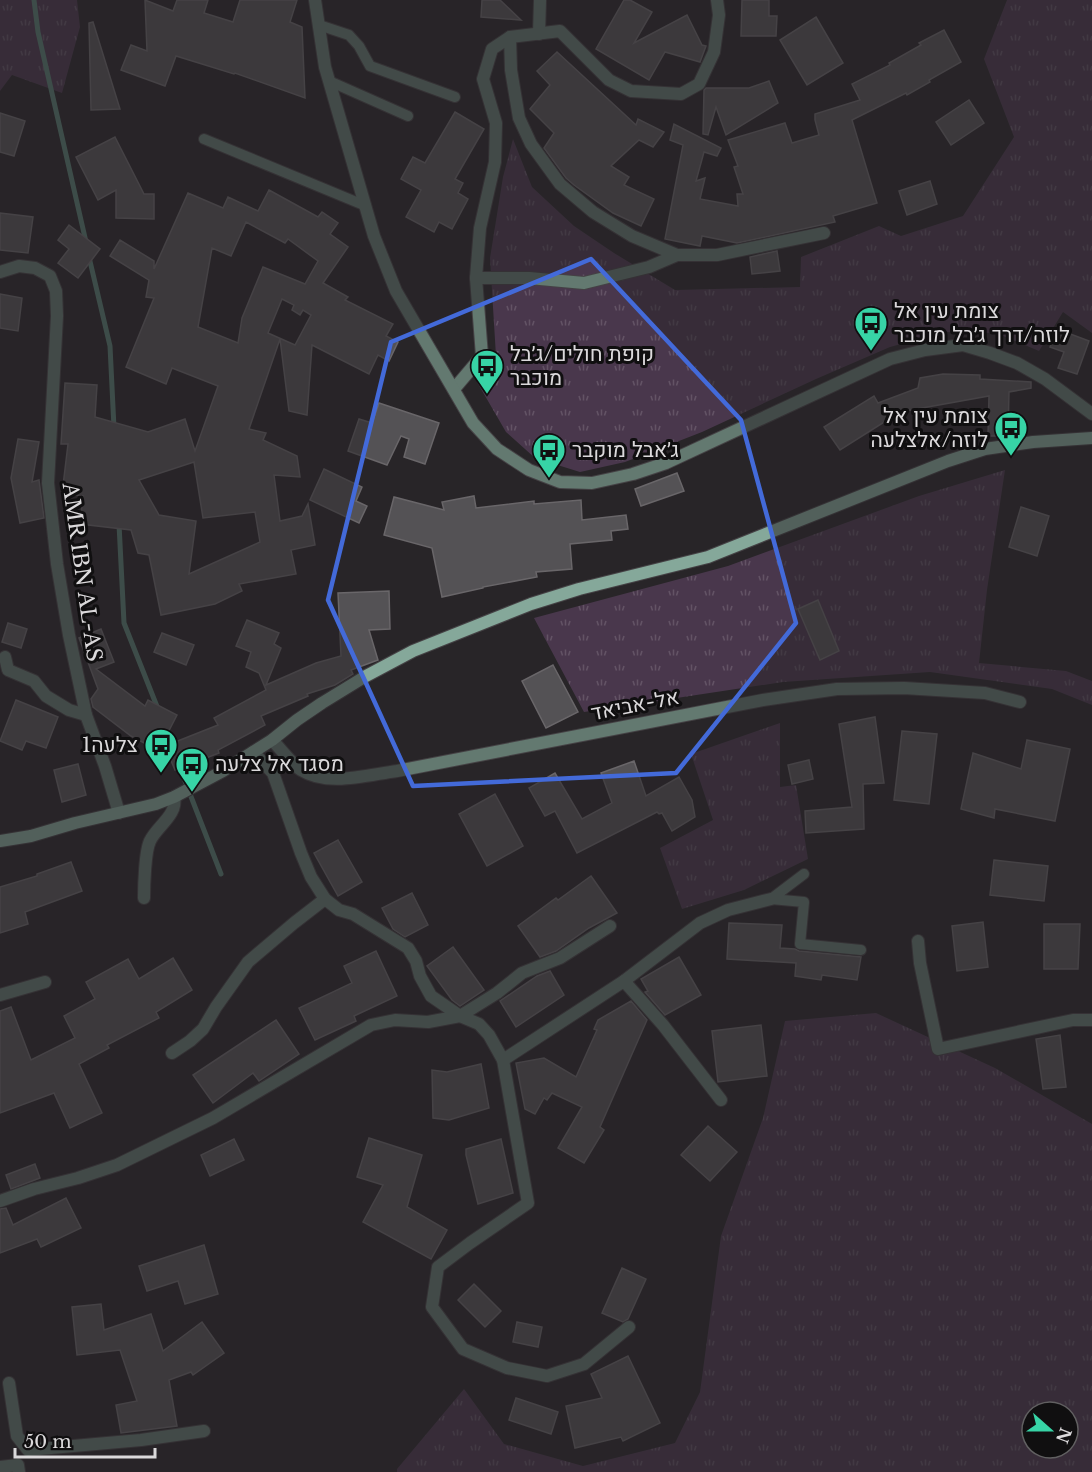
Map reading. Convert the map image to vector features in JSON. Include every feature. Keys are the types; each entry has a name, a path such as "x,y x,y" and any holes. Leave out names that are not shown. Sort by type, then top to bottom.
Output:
{"main road":[{"path":"0,841 31,836 156,804 174,797 223,771 272,740 322,703 366,676 413,651 531,604 579,589 708,557 948,461 976,452 1033,442 1092,438"}],"street":[{"path":"315,0 325,68 374,236 396,291 473,423 497,449 529,470 560,482 592,483 633,474 666,464 890,359 925,350 963,345 990,352 1017,363 1045,379 1092,414"},
{"path":"538,34 540,0"},
{"path":"454,389 482,356 476,278 480,228 495,162 496,123 483,79 492,48 510,37 560,31 609,80 631,91 681,94 699,84 714,52 719,15 717,0"},
{"path":"510,37 511,70 519,118 531,144 560,184 593,212 632,236 677,255 717,255 824,233"},
{"path":"476,278 529,278 584,283 649,267 677,255"},
{"name":"AMR IBN AL-AS","path":"0,272 19,266 35,268 50,276 56,291 57,316 48,483 57,564 86,714 119,813"},
{"path":"5,657 8,670 34,681 46,696 69,710 86,714"},
{"name":"אל-אביאד","path":"272,740 299,770 315,776 335,779 397,771 763,700 837,689 904,688 985,693 1020,702"},
{"path":"253,752 273,773 311,877 325,899 339,910 353,914 408,948 431,996 460,1016 479,1024 489,1035 503,1060 528,1203 438,1268 432,1307 463,1349 507,1368 547,1376 584,1364 629,1327"},
{"path":"144,898 149,843 172,813 176,804 174,797"},
{"path":"172,1053 203,1029 248,962 325,899"},
{"path":"503,1060 624,981 700,924 728,910 771,899"},
{"path":"0,1201 117,1165 213,1118 371,1025 395,1020 428,1022 460,1016 522,974 560,958 610,926"},
{"path":"918,941 920,963 938,1049 1073,1020 1092,1020"},
{"path":"624,981 663,1025 721,1100"},
{"path":"0,994 45,982"},
{"path":"9,1383 17,1436 28,1450"},
{"path":"28,1450 141,1440 204,1431"},
{"path":"0,1467 19,1468 28,1450"}],"lane":[{"path":"319,25 349,35 370,66 455,97"},
{"path":"329,81 408,116"},
{"path":"204,139 366,207"},
{"path":"771,899 804,874"},
{"path":"771,899 804,902 800,944 861,950"}],"highlighted area":[{"path":"591,259 741,420 796,623 676,773 413,786 328,600 391,342"}],"green space":[{"path":"0,0 77,0 80,27 62,93 12,75 0,91"},
{"path":"1007,0 1092,0 1092,333 1063,312 1039,351 996,333 945,332 890,347 702,432 625,462 580,472 535,458 506,432 477,382 496,356 490,258 503,177 513,139 532,187 574,226 675,290 800,287 801,257 879,226 901,236 963,216 1014,137 984,59"},
{"path":"1005,470 987,590 979,663 1066,671 1092,681 1092,705 1052,689 930,672 783,682 584,712 534,618 728,566 919,496"},
{"path":"780,723 780,787 796,785 808,859 744,890 682,909 660,848 713,820 691,754"},
{"path":"876,1013 995,1068 1092,1124 1092,1472 397,1472 397,1469 464,1389 504,1444 583,1466 675,1443 700,1392 721,1236 763,1118 785,1021"}],"building":[{"path":"145,0 173,11 177,0 208,0 204,13 233,22 240,0 297,0 290,22 302,27 305,98 235,73 176,56 165,86 121,70 131,45 147,51"},
{"path":"482,0 500,0 521,20 481,17"},
{"path":"624,0 630,0 652,12 634,43 687,15 702,45 706,46 700,62 665,52 649,80 596,49"},
{"path":"742,0 769,0 769,16 777,16 776,36 741,36"},
{"path":"816,17 843,63 807,85 780,40"},
{"path":"93,22 120,109 91,110 89,23"},
{"path":"944,30 961,62 907,95 906,93 852,120 877,203 833,216 835,222 737,243 702,236 700,246 665,239 683,145 670,140 674,124 721,148 717,156 704,152 696,181 705,178 700,199 738,206 737,194 743,194 734,167 738,166 728,140 785,123 792,143 819,135 815,114 860,100 852,84 890,65 889,63 921,45 919,43"},
{"path":"557,52 636,125 638,119 664,132 653,147 639,140 611,166 629,177 624,185 654,199 641,226 613,213 574,185 566,178 544,148 554,133 530,109 550,85 537,71"},
{"path":"769,81 778,103 726,135 716,107 708,135 703,134 704,90 706,88 749,88"},
{"path":"969,100 984,123 951,145 936,122"},
{"path":"455,112 484,129 455,179 463,183 458,193 468,199 452,229 439,222 434,232 406,217 421,190 401,179 413,157 425,163"},
{"path":"0,113 25,121 14,156 0,152"},
{"path":"115,137 144,194 154,194 154,219 116,218 116,190 98,200 76,157"},
{"path":"930,181 937,204 907,215 899,191"},
{"path":"269,190 318,217 322,212 338,223 330,234 348,247 323,283 348,297 345,300 393,324 386,336 398,342 389,361 378,355 369,374 312,345 307,415 289,411 280,339 249,429 266,433 263,440 297,456 300,477 274,475 280,521 302,516 308,504 315,545 291,550 296,574 239,584 242,591 215,604 161,615 149,555 138,553 131,530 80,524 83,496 62,494 68,444 61,444 65,383 97,385 95,417 148,432 185,419 195,451 218,386 172,368 166,384 126,367 154,298 146,297 149,280 110,256 120,240 154,261 154,269 188,193 223,208 228,197 258,211","holes":["246,222 285,243 288,239 318,261 305,284 263,267 242,318 238,343 198,327 212,248 231,256","282,299 294,305 292,310 300,315 303,310 311,315 295,345 268,333","194,462 203,518 255,512 260,542 189,574 196,521 159,515 139,480"]},
{"path":"0,213 33,217 28,253 0,250"},
{"path":"69,225 100,249 78,278 58,263 69,249 58,240"},
{"path":"777,251 780,271 752,274 750,257"},
{"path":"0,294 22,298 18,331 0,328"},
{"path":"1057,329 1089,341 1077,374 1058,368 1064,352 1050,347"},
{"path":"943,374 980,375 980,379 1031,382 1031,388 1009,392 1008,436 988,436 989,396 900,412 840,450 824,427 874,396 878,403 918,388 920,378"},
{"path":"379,403 439,423 425,464 404,457 409,439 401,436 387,465 348,451 359,419 372,423"},
{"path":"18,439 39,442 32,482 39,480 44,518 20,523 11,478"},
{"path":"324,469 362,487 356,501 367,506 359,523 310,500"},
{"path":"677,473 684,491 641,506 635,489"},
{"path":"474,496 476,508 534,501 534,504 581,500 582,520 626,515 628,529 611,531 612,540 570,544 572,569 536,572 537,577 442,597 432,548 384,535 394,497 444,510 442,502"},
{"path":"1021,507 1049,516 1037,556 1009,547"},
{"path":"389,591 390,629 369,630 378,660 351,670 353,674 335,685 307,694 308,696 261,716 265,725 218,750 219,753 175,770 169,756 131,736 93,707 91,699 98,689 79,638 101,629 114,662 96,669 145,706 148,700 177,715 160,748 218,725 214,718 266,690 259,673 246,667 251,652 236,646 247,620 279,633 274,644 281,648 266,685 316,663 341,656 338,593"},
{"path":"818,600 839,651 820,660 798,609"},
{"path":"8,623 27,629 21,648 2,642"},
{"path":"162,633 194,645 186,665 154,652"},
{"path":"553,665 578,712 546,728 522,681"},
{"path":"16,700 58,717 46,748 26,741 22,750 0,741"},
{"path":"875,717 884,783 863,784 864,829 806,833 805,811 852,807 839,724"},
{"path":"902,731 937,734 929,804 894,800"},
{"path":"1027,740 1070,749 1055,821 995,809 994,818 961,809 973,753 1021,769"},
{"path":"809,760 813,779 792,784 788,765"},
{"path":"634,761 646,796 679,777 692,800 695,817 672,831 662,813 657,812 577,853 555,811 545,816 529,788 555,773 582,819 612,803 601,773"},
{"path":"78,764 86,795 62,802 54,770"},
{"path":"495,794 523,846 487,866 459,814"},
{"path":"338,840 362,882 338,896 314,853"},
{"path":"994,860 1048,866 1044,901 990,895"},
{"path":"71,862 82,891 25,912 28,924 0,933 0,887 37,876 37,874"},
{"path":"591,876 617,913 589,928 556,951 540,957 518,926"},
{"path":"412,893 428,925 405,937 393,929 382,908"},
{"path":"983,922 988,967 957,971 952,926"},
{"path":"729,923 782,925 780,948 861,957 857,980 822,975 821,980 795,976 796,963 727,959"},
{"path":"1044,924 1080,924 1078,969 1044,969"},
{"path":"453,947 484,990 460,1006 452,1000 427,966"},
{"path":"376,951 397,996 354,1016 356,1021 315,1040 299,1008 352,983 344,966"},
{"path":"679,957 701,995 665,1015 645,992 648,991 641,979"},
{"path":"173,958 192,990 156,1012 159,1018 107,1045 109,1048 79,1064 102,1113 70,1128 54,1093 0,1113 0,1011 11,1007 31,1060 75,1038 64,1016 95,999 86,982 128,959 139,979"},
{"path":"550,971 564,995 516,1027 500,1001 537,976"},
{"path":"631,1001 647,1020 600,1127 604,1130 584,1163 558,1148 582,1107 552,1093 547,1100 544,1098 535,1114 525,1109 516,1063 544,1058 576,1077 597,1030 594,1029 598,1020"},
{"path":"276,1020 299,1054 259,1081 253,1073 213,1103 193,1075"},
{"path":"761,1025 767,1076 718,1082 712,1031"},
{"path":"1060,1035 1066,1087 1043,1089 1036,1039"},
{"path":"481,1064 489,1108 449,1120 433,1118 432,1070 447,1072"},
{"path":"708,1126 737,1152 710,1181 681,1155"},
{"path":"369,1138 422,1155 407,1207 447,1230 431,1259 363,1222 383,1185 357,1177"},
{"path":"234,1139 244,1160 210,1176 201,1155"},
{"path":"501,1139 513,1193 478,1204 466,1149"},
{"path":"35,1164 40,1178 11,1189 6,1175"},
{"path":"66,1198 81,1228 41,1247 37,1239 0,1253 0,1209 6,1208 13,1225"},
{"path":"204,1245 218,1294 185,1304 178,1281 147,1291 139,1266"},
{"path":"622,1268 646,1279 628,1319 623,1322 602,1313"},
{"path":"474,1284 501,1311 485,1327 458,1300"},
{"path":"101,1304 104,1330 151,1314 163,1351 202,1322 224,1353 193,1375 191,1372 169,1380 177,1426 121,1433 116,1405 137,1401 120,1350 77,1355 72,1307"},
{"path":"517,1322 542,1327 538,1347 513,1342"},
{"path":"628,1356 660,1423 623,1441 621,1437 575,1448 566,1406 602,1398 591,1374"},
{"path":"516,1398 558,1412 551,1434 509,1420"}],"waterway":[{"path":"34,0 38,32 86,242"},
{"path":"89,257 110,346 114,428"},
{"path":"119,524 124,623 158,709"},
{"path":"165,729 173,749"},
{"path":"178,763 221,874"}],"place":[{"name":"צומת עין אל לוזה/דרך ג׳בל מוכבר","path":"871,352"},
{"name":"קופת חולים/ג׳בל מוכבר","path":"487,395"},
{"name":"צומת עין אל לוזה/אלצלעה","path":"1011,457"},
{"name":"ג׳אבל מוקבר","path":"549,479"},
{"name":"צלעה1","path":"161,774"},
{"name":"מסגד אל צלעה","path":"192,793"}]}
